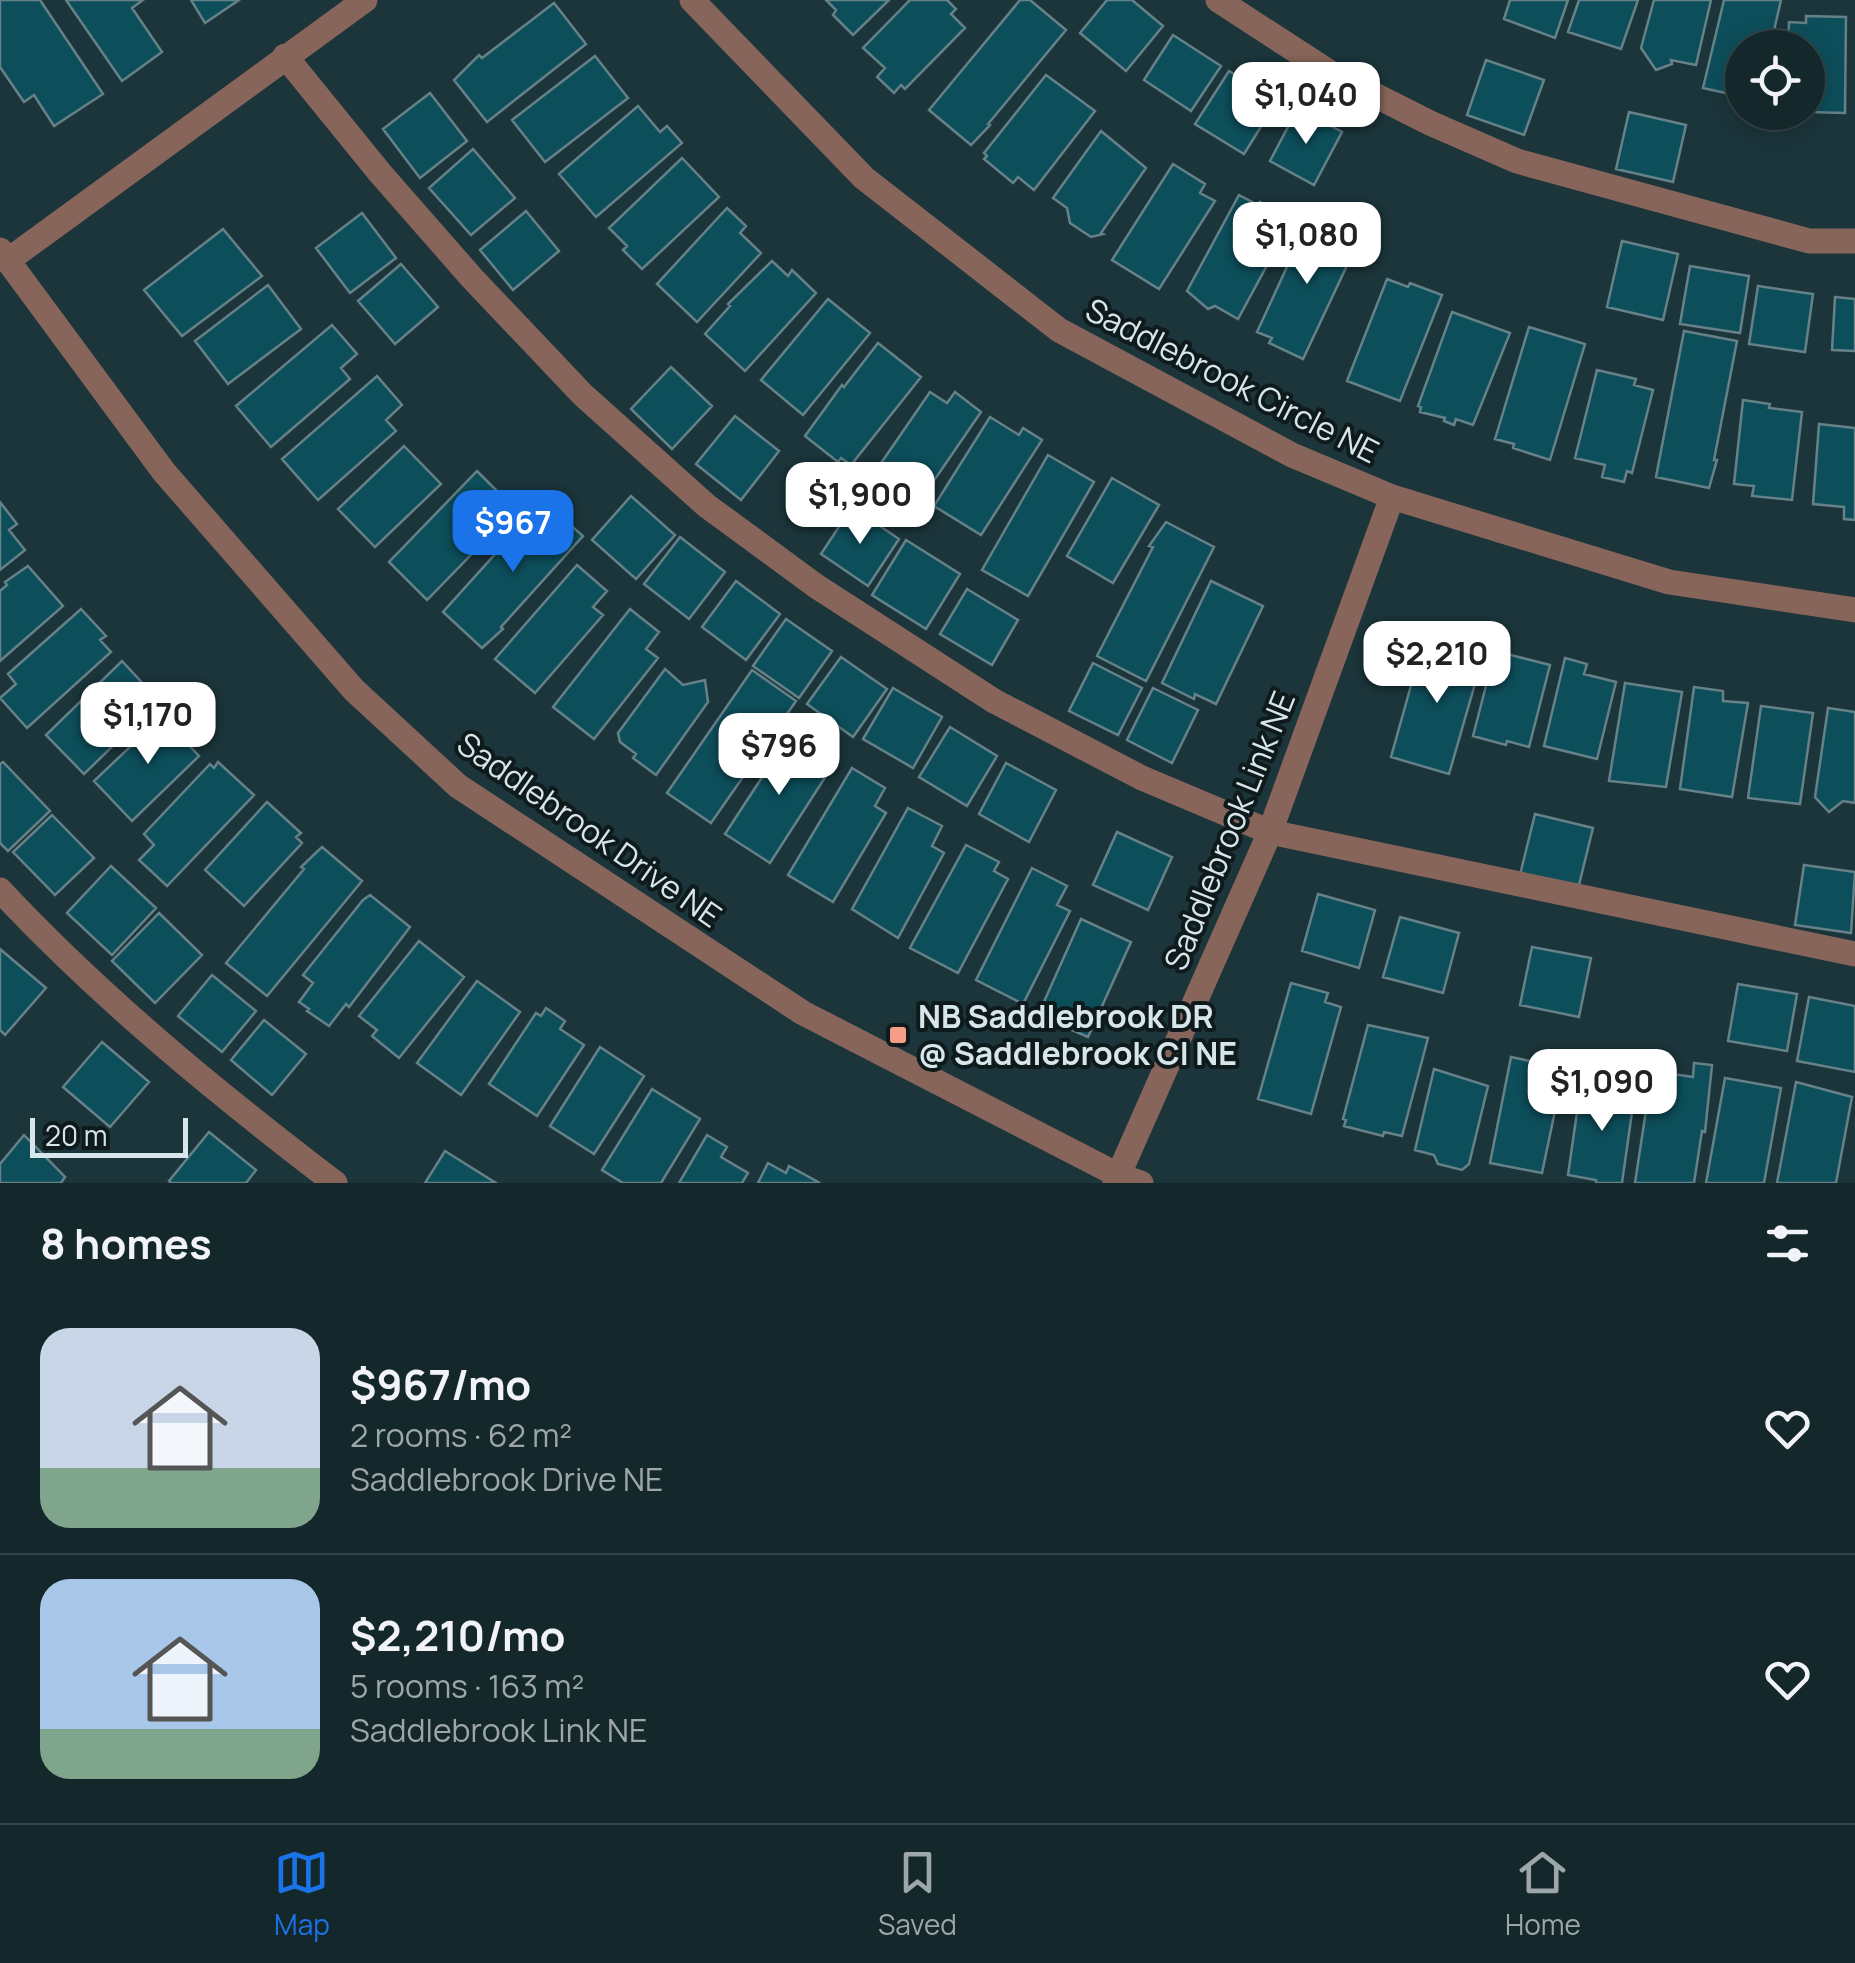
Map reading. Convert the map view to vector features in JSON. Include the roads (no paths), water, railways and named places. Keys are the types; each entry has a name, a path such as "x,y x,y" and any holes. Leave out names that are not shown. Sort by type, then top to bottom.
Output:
{"street":[{"path":"3,256 364,0"},
{"name":"Saddlebrook Circle NE","path":"692,0 864,178 1059,330 1292,455 1392,497 1669,582 1855,610"},
{"path":"1218,0 1328,72 1430,123 1517,160 1810,241 1855,241"},
{"path":"286,56 380,173 472,278 584,395 707,506 816,586 994,701 1142,778 1270,832 1855,954"},
{"name":"Saddlebrook Drive NE","path":"3,256 164,472 354,690 458,786 803,1013 1125,1181"},
{"name":"Saddlebrook Link NE","path":"1125,1181 1270,832 1392,497"},
{"path":"0,890 146,1031 335,1183"}],"place":[{"name":"NB Saddlebrook DR @ Saddlebrook CI NE","path":"898,1035"}]}
